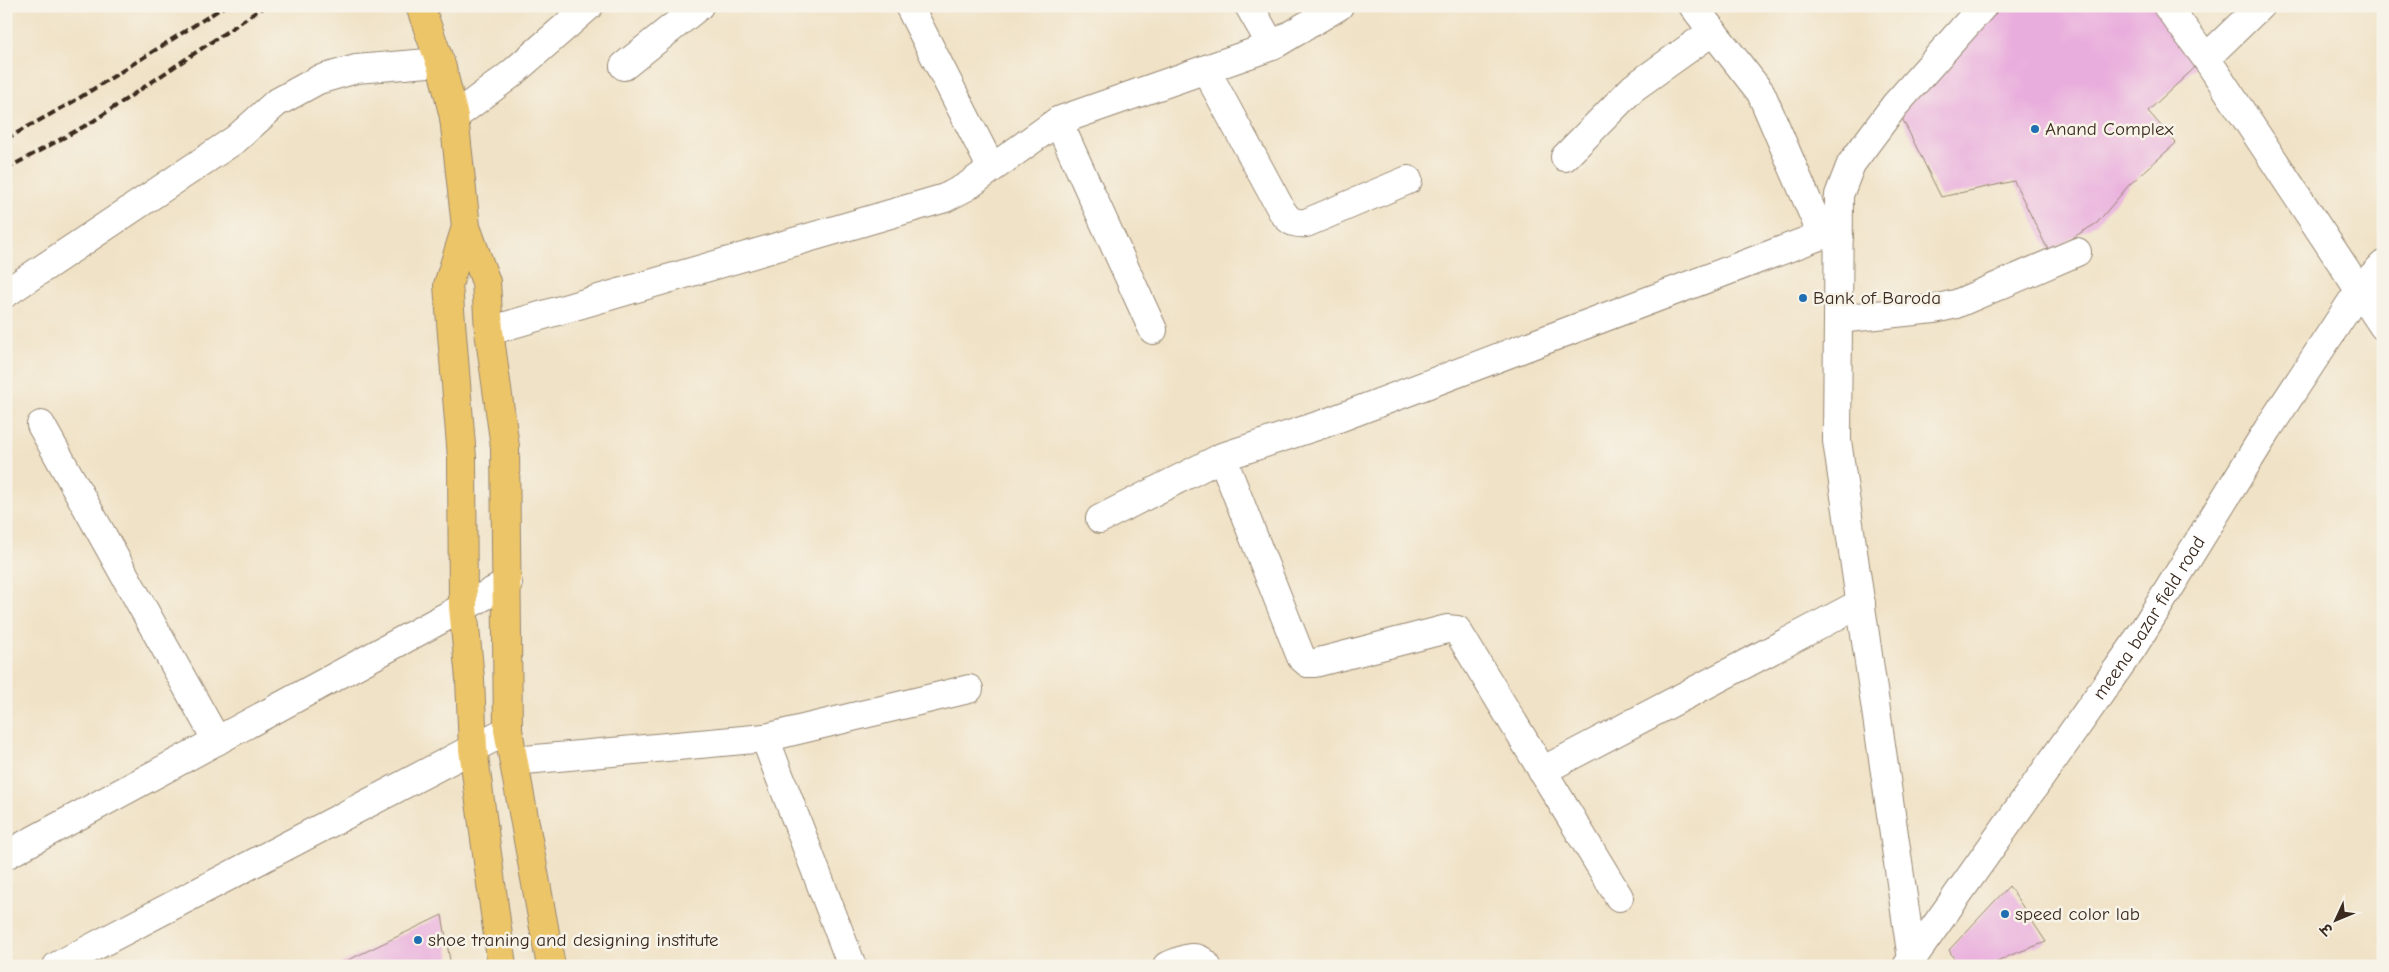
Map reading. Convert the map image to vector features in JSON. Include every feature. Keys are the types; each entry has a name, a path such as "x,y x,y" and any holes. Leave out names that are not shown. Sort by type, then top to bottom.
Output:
{"main road":[{"path":"420,6 440,62 454,116 466,227 486,282 489,331 505,448 508,583 508,730 551,966"},
{"path":"466,227 448,285 462,458 463,607 470,678 473,749 502,966"}],"street":[{"path":"454,116 510,75 590,6"},
{"path":"624,66 698,6"},
{"path":"909,6 991,167"},
{"path":"1249,6 1272,46"},
{"path":"489,331 945,198 966,187 991,167 1058,121 1272,46 1339,6"},
{"path":"1693,6 1761,93 1830,236"},
{"path":"1910,964 1837,441 1838,319 1830,236 1839,195 1851,164 1895,105 1983,6"},
{"path":"2167,6 2206,58 2383,326"},
{"path":"2206,58 2260,6"},
{"path":"1565,156 1633,88 1713,31"},
{"path":"6,293 236,139 276,104 318,80 356,69 440,62"},
{"path":"1206,70 1282,211 1295,224 1306,223 1408,180"},
{"path":"1058,121 1153,330"},
{"path":"1100,519 1222,457 1323,424 1830,236"},
{"path":"1838,319 1934,310 1956,304 2077,252"},
{"name":"meena bazar field road","path":"1910,964 2133,647 2268,429 2360,289 2383,265"},
{"path":"40,425 217,741"},
{"path":"1222,457 1301,657 1308,663 1316,663 1387,643 1448,629 1457,630 1619,897"},
{"path":"6,855 508,583"},
{"path":"1542,771 1861,603"},
{"path":"514,761 765,738 969,689"},
{"path":"57,966 508,730"},
{"path":"765,738 852,966"},
{"path":"1167,966 1188,958 1196,958 1202,960 1207,966"}],"building":[{"name":"Anand Complex","path":"1998,6 2158,6 2202,61 2148,111 2176,143 2129,185 2097,223 2049,252 2014,181 1941,197 1900,114"},
{"name":"speed color lab","path":"2009,886 2046,942 2011,955 1990,966 1958,966 1949,950"},
{"name":"shoe traning and designing institute","path":"442,915 451,966 336,966"}],"railway":[{"path":"6,139 76,100 225,6"},
{"path":"6,169 92,122 265,6"}],"place":[{"name":"Anand Complex","path":"2035,129"},
{"name":"Bank of Baroda","path":"1803,298"},
{"name":"speed color lab","path":"2005,914"},
{"name":"shoe traning and designing institute","path":"418,940"}]}
